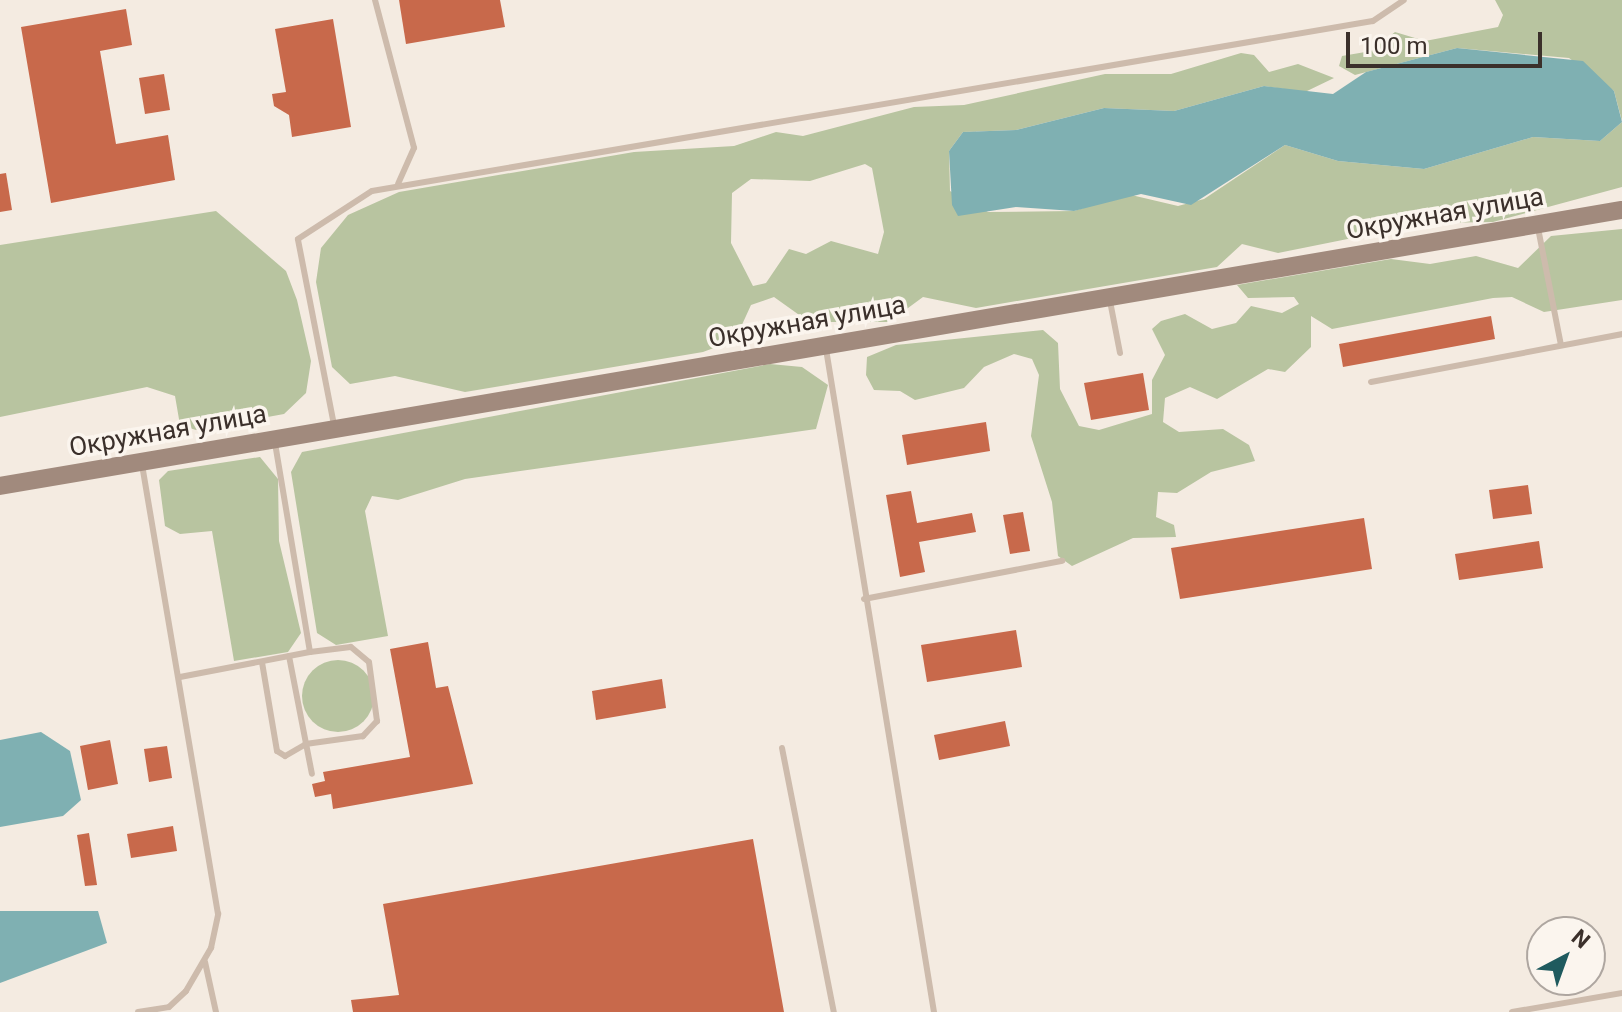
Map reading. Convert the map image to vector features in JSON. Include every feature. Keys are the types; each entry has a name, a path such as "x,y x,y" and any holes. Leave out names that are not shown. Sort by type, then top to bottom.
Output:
{"main road":[{"name":"Окружная улица","path":"0,486 1622,210"}],"lane":[{"path":"375,0 414,148 398,184"},
{"path":"335,429 298,239 372,191 398,184 1373,21 1404,0"},
{"path":"1537,224 1561,345"},
{"path":"1109,297 1120,353"},
{"path":"1371,382 1622,334"},
{"path":"826,345 864,599 934,1012"},
{"path":"275,439 310,652"},
{"path":"138,1012 176,1003 205,962 217,906 141,462"},
{"path":"864,599 1062,561"},
{"path":"180,677 310,652 351,647 369,662 377,721 363,736 306,744 285,756 277,751 262,662"},
{"path":"289,656 312,774"},
{"path":"782,748 834,1012"},
{"path":"205,962 216,1012"},
{"path":"1512,1012 1622,993"}],"green space":[{"path":"1495,0 1622,0 1622,121 1614,91 1569,58 1457,48 1355,75 1339,66 1342,56 1371,51 1395,32 1425,41 1498,27 1503,15"},
{"path":"1241,53 1254,55 1269,72 1298,64 1334,78 1305,92 1264,86 1174,111 1104,108 1016,130 963,132 949,151 950,191 988,212 1074,211 1127,194 1178,206 1204,199 1285,145 1338,161 1424,169 1533,137 1600,141 1622,122 1622,187 1493,222 1427,223 1278,253 1242,244 1217,267 976,308 923,297 889,322 809,322 774,297 751,305 735,340 703,352 465,392 395,376 350,384 332,367 316,282 321,248 348,215 399,192 634,152 734,146 776,132 803,136 914,107 964,105 1105,74 1171,74","holes":["865,164 872,168 884,232 878,254 831,241 806,254 789,249 766,283 753,286 731,243 732,193 751,179 810,181"]},
{"path":"216,211 286,271 297,300 311,361 306,393 284,414 196,430 180,425 175,396 147,387 0,417 0,245"},
{"path":"1622,229 1622,300 1544,312 1512,297 1493,298 1332,329 1311,316 1311,347 1285,372 1268,369 1217,399 1190,387 1165,398 1163,422 1179,432 1223,429 1249,445 1255,461 1211,472 1177,493 1158,492 1156,517 1174,525 1176,537 1133,538 1072,566 1058,556 1052,502 1031,436 1039,375 1032,359 1014,354 984,367 964,388 915,400 900,391 874,390 866,375 867,357 896,345 1043,330 1058,343 1060,389 1079,426 1099,430 1152,414 1152,380 1165,355 1152,329 1161,321 1185,314 1212,329 1236,323 1251,306 1282,313 1299,304 1294,297 1248,298 1237,285 1391,259 1430,264 1476,256 1518,268 1551,236"},
{"path":"770,364 802,367 828,385 816,429 465,479 398,500 372,496 365,511 388,636 336,645 317,633 291,472 302,452"},
{"path":"260,457 278,479 279,541 301,633 288,652 234,661 212,531 180,534 165,526 159,480 168,471"},
{"path":"338,660 358,666 368,676 374,696 368,716 358,726 338,732 318,726 308,716 302,696 308,676 318,666"}],"water":[{"path":"1457,48 1583,61 1614,91 1622,122 1600,141 1533,137 1424,169 1338,161 1285,145 1191,205 1141,194 1074,211 1016,207 958,216 952,205 949,151 963,132 1016,130 1104,108 1174,111 1264,86 1333,94 1366,72"},
{"path":"41,732 70,751 81,800 63,816 0,827 0,740"},
{"path":"0,911 98,911 107,943 0,983"}],"building":[{"path":"399,0 500,0 505,27 406,44"},
{"path":"126,9 132,45 100,51 116,144 168,135 175,180 51,203 21,27"},
{"path":"333,19 351,127 292,137 289,115 274,106 272,94 286,92 275,29"},
{"path":"164,74 170,110 145,114 139,78"},
{"path":"6,173 12,210 0,212 0,174"},
{"path":"1491,316 1495,339 1343,367 1339,344"},
{"path":"1143,373 1149,410 1091,420 1084,383"},
{"path":"986,422 990,451 907,465 902,435"},
{"path":"1528,485 1532,514 1493,519 1489,490"},
{"path":"911,491 917,523 972,513 976,532 919,542 925,572 900,577 886,495"},
{"path":"1023,512 1030,551 1010,554 1003,515"},
{"path":"1364,518 1372,569 1180,599 1171,548"},
{"path":"1539,541 1543,568 1459,580 1455,554"},
{"path":"1016,630 1022,667 927,682 921,645"},
{"path":"428,642 436,688 448,686 473,784 333,809 331,794 315,797 312,784 325,781 323,772 410,757 390,649"},
{"path":"662,679 666,708 596,720 592,691"},
{"path":"1005,721 1010,746 939,760 934,735"},
{"path":"110,740 118,784 88,790 80,746"},
{"path":"167,746 172,778 149,782 144,749"},
{"path":"173,826 177,851 131,858 127,834"},
{"path":"89,833 97,885 85,886 77,835"},
{"path":"753,839 784,1012 353,1012 351,1000 399,995 383,904"}]}
